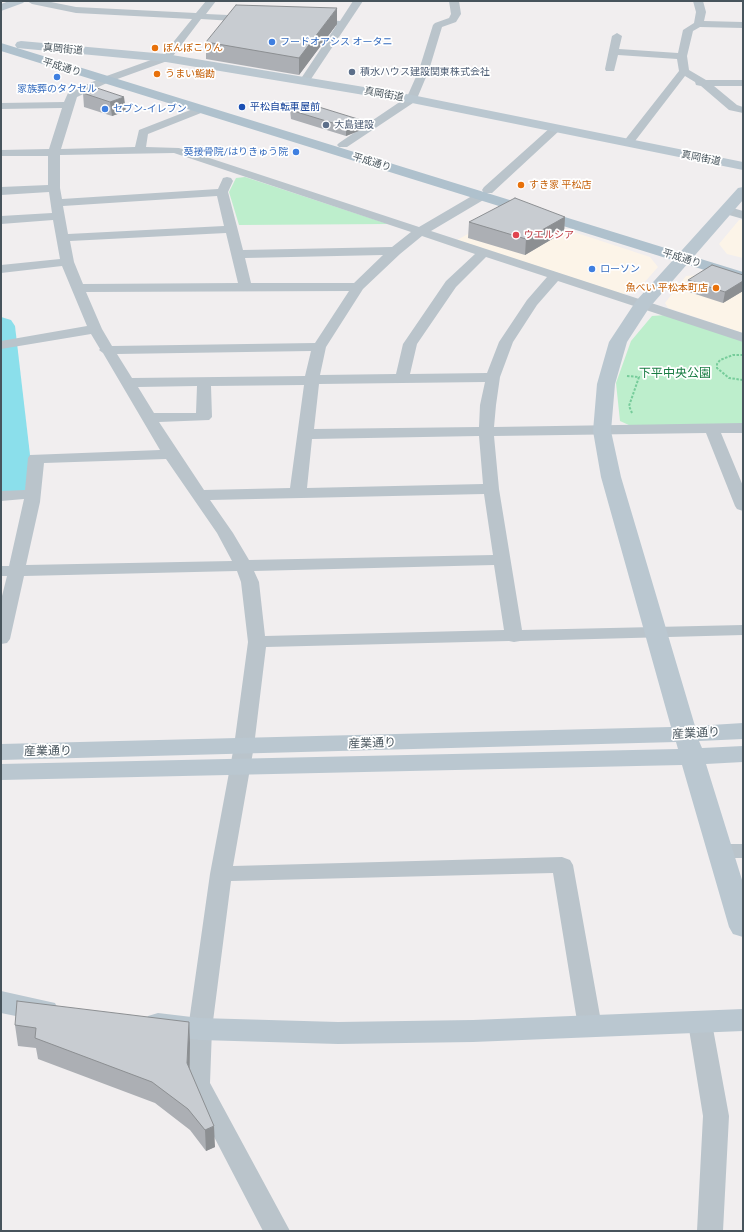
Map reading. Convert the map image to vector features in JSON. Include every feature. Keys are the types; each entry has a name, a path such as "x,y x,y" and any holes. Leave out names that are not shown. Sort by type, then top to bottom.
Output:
{"main road":[{"name":"平成通り","path":"1,39 202,109 485,193 686,255 743,277"},
{"name":"平成通り","path":"1,48 112,78 343,145 485,193"},
{"name":"平成通り","path":"686,255 743,266"}],"street":[{"path":"1,8 19,1"},
{"path":"32,1 76,10 263,19"},
{"path":"76,10 96,1"},
{"path":"211,1 166,58 82,89 72,95 54,152 57,202 67,262 95,329 106,350 171,454 225,533 244,566 250,582 257,642 242,756 221,874 200,1029 198,1083 278,1231"},
{"path":"305,80 358,1"},
{"path":"343,145 412,99 424,70 438,25 453,20 456,14 454,1"},
{"path":"698,1 701,12 698,24"},
{"path":"303,22 343,24"},
{"path":"628,143 684,71 682,56 688,30 698,24 743,25"},
{"path":"610,68 617,36"},
{"name":"真岡街道","path":"21,45 166,58 305,80 412,99 743,166"},
{"path":"613,52 682,56"},
{"path":"684,71 704,83 733,108 743,110"},
{"path":"676,82 743,83"},
{"path":"1,106 68,106"},
{"path":"140,150 143,132 202,109"},
{"path":"298,493 312,380 320,347 358,287 395,251 421,231 485,193 556,129"},
{"path":"1,153 175,150 743,338"},
{"path":"232,169 222,192 245,286"},
{"path":"1,191 57,202"},
{"path":"743,191 734,213 686,255 642,305 618,342 606,384 602,431 611,477 655,633 743,927"},
{"path":"1,220 57,202 222,192"},
{"path":"64,238 231,229"},
{"path":"237,254 395,251"},
{"path":"402,378 410,344 451,284 483,253"},
{"path":"1,269 67,262"},
{"path":"514,637 491,489 486,433 488,405 493,377 506,342 532,304 555,276"},
{"path":"79,288 245,286 358,287"},
{"path":"8,344 95,329"},
{"path":"106,350 320,347"},
{"path":"127,383 493,377"},
{"path":"149,418 204,417 204,382"},
{"path":"305,434 486,433 743,428"},
{"path":"712,429 738,479 743,506"},
{"path":"1,639 9,571 32,494 36,458 171,454"},
{"path":"198,495 491,489"},
{"path":"1,496 32,494"},
{"path":"9,571 502,560"},
{"path":"257,642 514,637 743,630"},
{"name":"産業通り","path":"1,772 242,756 743,731"},
{"name":"産業通り","path":"1,752 242,756 692,757 743,754"},
{"path":"720,851 743,851"},
{"path":"221,874 562,866 590,1027"},
{"path":"1,1002 66,1014"},
{"path":"129,1021 200,1029 338,1033 473,1031 700,1023 743,1020"},
{"path":"700,1023 716,1116 710,1231"}],"path":[{"path":"743,355 733,355 720,360 717,364 717,368 729,378 743,380"},
{"path":"608,374 639,377 629,406 631,413 637,413"}],"shaded area":[{"path":"510,211 650,257 658,267 635,293 623,294 457,240"},
{"path":"739,220 743,220 743,258 727,254 719,244"},
{"path":"711,274 743,285 743,333 668,308 665,303 686,276"}],"green space":[{"path":"245,177 388,224 239,225 229,192 236,178"},
{"name":"下平中央公園","path":"666,315 743,341 743,424 631,426 620,421 616,383 631,341 652,316"}],"building":[{"path":"236,5 337,8 299,58 206,42"},
{"path":"97,88 124,97 110,102 83,93"},
{"path":"306,103 361,120 346,127 290,110"},
{"path":"515,198 565,217 526,239 469,222"},
{"path":"712,265 743,275 743,281 725,292 688,280"},
{"path":"17,1001 189,1022 187,1063 214,1126 205,1130 188,1109 152,1082 35,1038 36,1028 15,1025"}],"waterway":[{"path":"1,326 16,472 13,486"}],"place":[{"name":"フードオアシス オータニ","path":"272,42"},
{"name":"ぽんぽこりん","path":"155,48"},
{"name":"積水ハウス建設関東株式会社","path":"352,72"},
{"name":"うまい鮨勘","path":"157,74"},
{"name":"家族葬のタクセル","path":"57,77"},
{"name":"平松自転車屋前","path":"242,107"},
{"name":"セブン-イレブン","path":"105,109"},
{"name":"大島建設","path":"326,125"},
{"name":"葵接骨院/はりきゅう院","path":"296,152"},
{"name":"すき家 平松店","path":"521,185"},
{"name":"ウエルシア","path":"516,235"},
{"name":"ローソン","path":"592,269"},
{"name":"魚べい 平松本町店","path":"716,288"}]}
